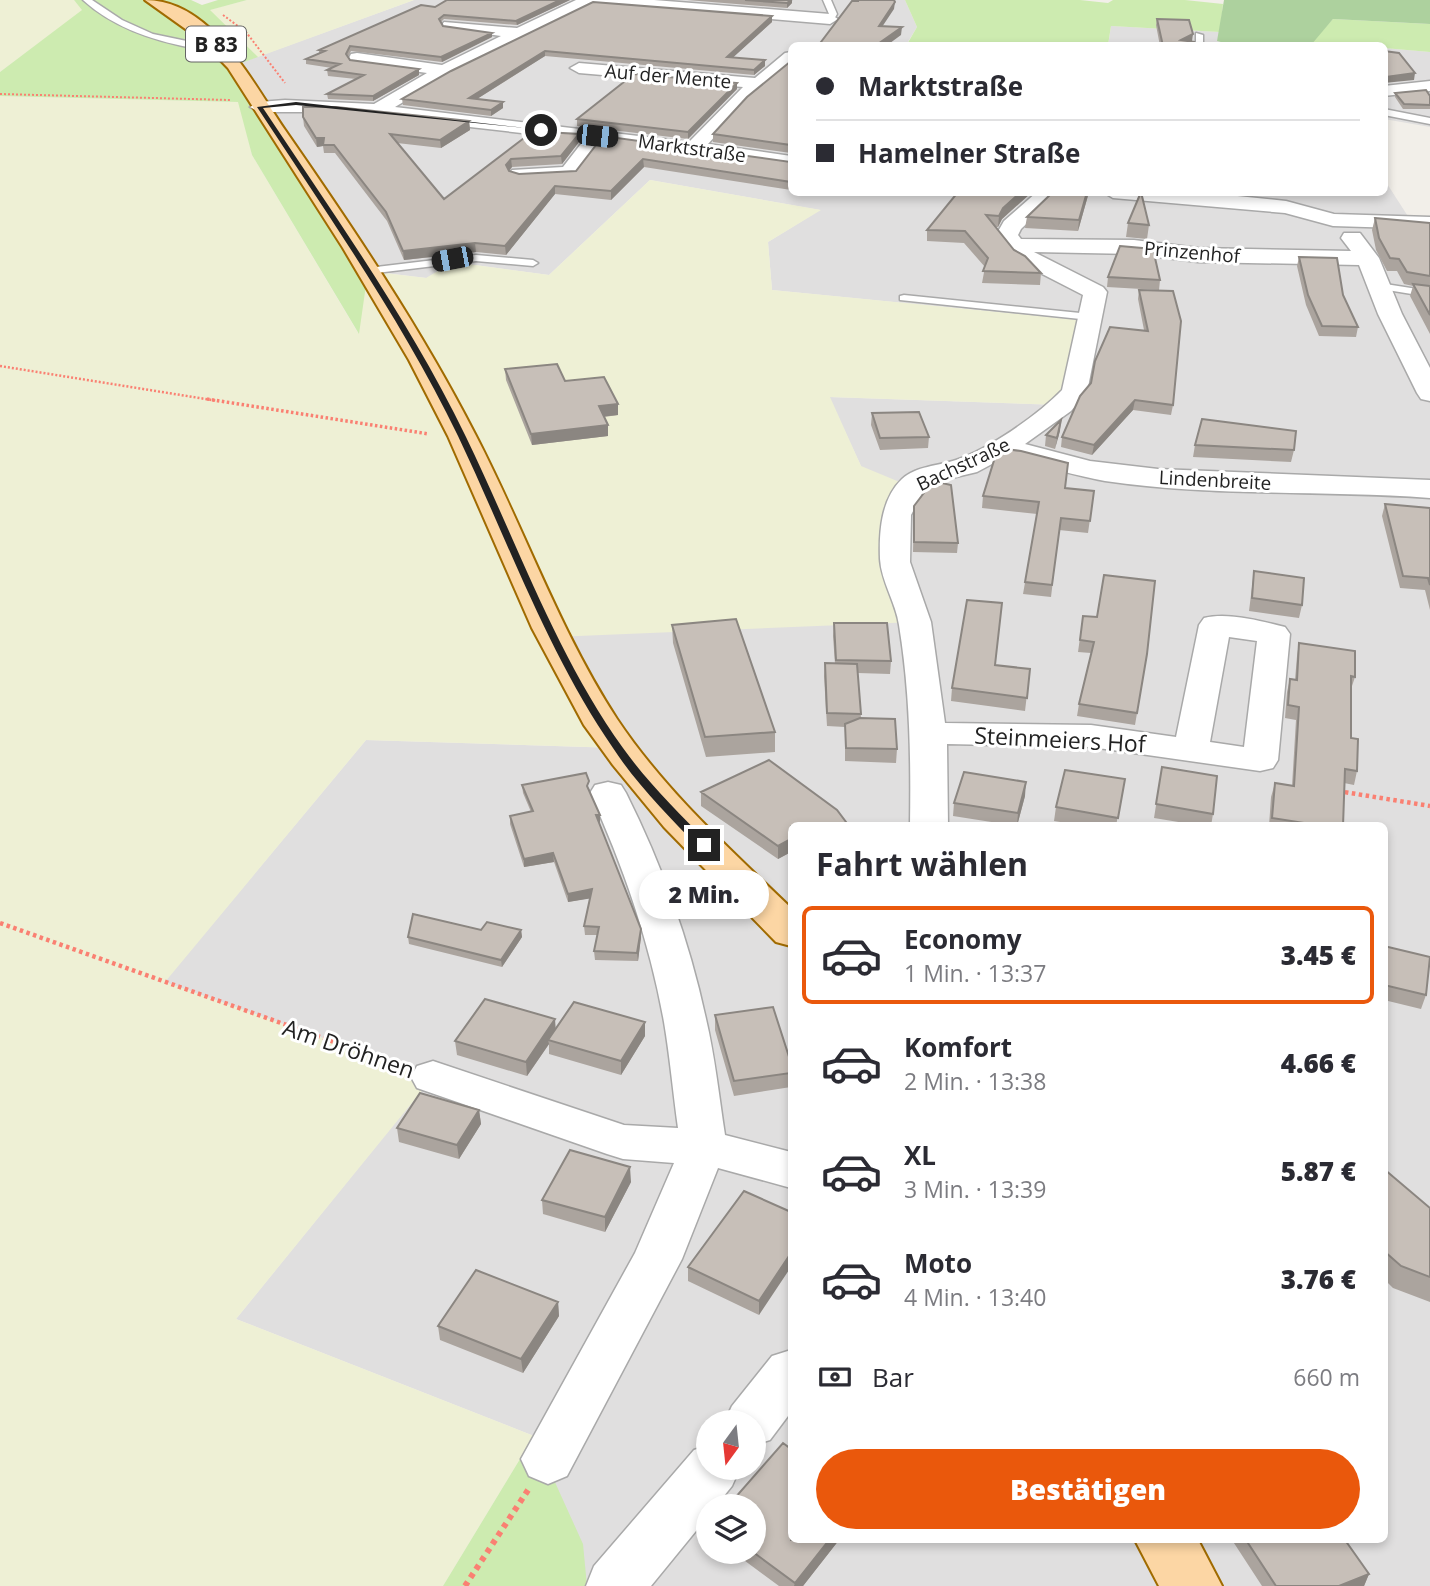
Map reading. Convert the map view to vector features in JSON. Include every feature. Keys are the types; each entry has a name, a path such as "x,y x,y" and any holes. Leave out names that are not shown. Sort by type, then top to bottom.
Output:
{"main road":[{"name":"B 83","path":"153,0 186,20 221,49 235,65 257,104 368,271 462,436 554,637 582,691 618,748 650,790 788,929"},
{"path":"1166,1543 1192,1586"}],"street":[{"path":"375,111 444,70 588,0"},
{"path":"597,0 830,19"},
{"path":"815,38 830,19"},
{"path":"450,24 522,34"},
{"path":"357,58 444,70"},
{"name":"Auf der Mente","path":"695,147 756,83 788,59"},
{"name":"Auf der Mente","path":"579,68 756,83"},
{"path":"1388,91 1430,86"},
{"name":"Marktstraße","path":"257,104 296,104 375,111 695,147 788,162"},
{"path":"519,174 569,173 597,136"},
{"path":"1016,245 1007,235 1012,226 1046,196"},
{"path":"1205,196 1252,198 1324,217 1430,223"},
{"path":"1324,217 1355,241 1367,258 1430,393"},
{"name":"Prinzenhof","path":"1016,245 1134,247 1198,256 1367,258"},
{"name":"Bachstraße","path":"929,822 929,733 915,622 895,562 896,515 912,485 929,475 967,466 1004,447 1062,405 1074,392 1095,292 1023,255 1016,245"},
{"name":"Lindenbreite","path":"1004,447 1116,474 1270,483 1361,483 1430,489"},
{"name":"Steinmeiers Hof","path":"929,733 1091,736 1191,749"},
{"path":"548,1459 657,1259 705,1147 685,1020 662,929 634,847 608,793"},
{"name":"Am Dröhnen","path":"433,1077 623,1142 705,1147 788,1169"},
{"path":"761,1410 788,1376"},
{"path":"615,1586 703,1480"}],"lane":[{"path":"87,0 126,27 180,44 221,49"},
{"path":"827,0 833,14 830,19"},
{"path":"1199,35 1200,42"},
{"path":"1388,113 1430,121"},
{"path":"368,271 452,259 476,258 533,263"},
{"path":"1379,286 1430,294"},
{"path":"904,298 1090,317"}],"path":[{"path":"218,11 246,32 298,97 296,104"},
{"path":"0,94 257,104"},
{"path":"0,366 423,434 462,436"},
{"path":"1335,791 1430,806"},
{"name":"Am Dröhnen","path":"0,923 433,1077"},
{"path":"465,1586 548,1459"}],"shaded area":[{"path":"414,0 905,0 917,27 908,42 788,42 788,196 1388,196 1388,185 1411,221 1430,223 1430,1586 587,1586 534,1436 236,1319 432,1077 164,982 366,740 617,748 554,637 861,466 829,397 1062,405 1088,321 772,290 768,242 820,210 650,180 549,275 453,262 427,278 368,271 235,65"},
{"path":"1111,26 1220,32 1217,41 1221,42 1109,42"},
{"path":"1388,48 1430,52 1430,127 1388,120"}],"green space":[{"path":"0,0 74,0 83,10 0,72"},
{"path":"74,0 191,0 202,5 218,0 247,0 210,10 258,57 236,65 368,271 359,334 252,155 238,102 0,96 0,72 82,10"},
{"path":"247,0 414,0 258,57 209,10"},
{"path":"905,0 1080,0 1108,3 1113,0 1185,0 1223,4 1220,32 1111,26 1108,42 908,42 917,27"},
{"path":"1224,0 1430,0 1430,24 1333,19 1314,42 1217,41"},
{"path":"1333,19 1430,24 1430,52 1388,48 1388,42 1312,42"},
{"path":"0,96 239,102 252,155 358,333 368,271 426,278 453,262 549,275 650,180 821,210 768,242 772,290 1089,321 1062,405 830,397 861,466 902,483 915,622 554,637 618,748 366,740 165,982 433,1077 236,1319 534,1436 443,1586 0,1586"},
{"path":"534,1436 583,1544 587,1586 443,1586"}],"building":[{"path":"447,0 560,0 516,21 444,15 439,19 443,26 492,33 441,57 350,46 346,54 350,60 419,69 373,96 327,94 364,75 327,70 340,64 306,59 325,51 319,50 421,5 435,7"},
{"path":"745,0 791,0 787,3"},
{"path":"894,0 879,26 902,27 881,42 821,42 852,1"},
{"path":"593,2 772,16 727,57 765,60 754,70 545,51 469,98 503,102 491,110 402,99 451,71"},
{"path":"1157,19 1189,20 1193,34 1181,40 1194,42 1162,42"},
{"path":"1388,52 1399,53 1415,73 1388,77"},
{"path":"788,63 788,145 713,134 747,97"},
{"path":"634,74 737,83 688,132 577,119"},
{"path":"1426,90 1430,96 1430,105 1404,104 1395,93"},
{"path":"303,107 336,107 469,121 440,140 390,134 444,199 524,138 534,140 545,132 579,134 561,156 511,159 506,165 509,171 519,174 576,171 603,136 788,162 788,182 643,159 611,191 555,186 505,246 475,243 403,251 386,212 334,145 323,145 324,138 316,138 303,117"},
{"path":"955,196 1016,196 1003,208 999,216 986,215 1014,250 1025,256 1041,273 983,271 988,258 965,231 927,230"},
{"path":"1049,196 1086,196 1079,220 1027,217"},
{"path":"1139,196 1142,196 1149,225 1128,223"},
{"path":"1375,218 1430,223 1430,276 1407,272 1399,259 1390,258 1379,238"},
{"path":"1120,246 1153,249 1160,280 1108,277"},
{"path":"1299,257 1337,258 1343,295 1358,327 1322,326 1308,295"},
{"path":"1413,284 1430,286 1430,315"},
{"path":"1139,290 1173,291 1181,321 1173,405 1135,400 1094,445 1062,437 1080,396 1091,383 1095,361 1110,327 1148,331"},
{"path":"557,364 565,381 604,377 618,404 599,406 608,425 531,434 505,369"},
{"path":"919,412 929,437 880,438 872,413"},
{"path":"1202,419 1296,431 1294,450 1195,445"},
{"path":"1061,420 1057,438 1046,435"},
{"path":"1005,449 1068,463 1065,488 1094,491 1090,521 1061,518 1052,585 1025,582 1039,502 983,496 996,454"},
{"path":"933,481 951,485 958,543 914,542 914,506"},
{"path":"1385,504 1430,508 1430,585 1428,578 1403,576"},
{"path":"1254,571 1304,578 1302,605 1252,598"},
{"path":"1104,575 1155,581 1137,713 1079,704 1094,642 1080,640 1083,616 1097,617"},
{"path":"967,600 1002,603 995,665 1030,669 1027,698 952,688"},
{"path":"736,619 775,732 705,737 672,625"},
{"path":"834,623 887,623 891,661 836,660"},
{"path":"1299,643 1355,651 1355,677 1351,676 1351,738 1358,739 1357,771 1345,769 1343,822 1298,822 1272,818 1275,783 1294,786 1299,707 1288,705 1290,679 1297,680"},
{"path":"825,663 857,664 861,714 827,713"},
{"path":"860,718 895,719 897,749 846,748 845,724"},
{"path":"769,760 837,810 846,822 788,822 788,841 778,846 701,792"},
{"path":"1162,767 1217,776 1213,814 1156,804"},
{"path":"1065,770 1125,779 1118,818 1056,807"},
{"path":"964,772 1026,782 1018,813 954,803"},
{"path":"586,773 589,781 587,786 600,815 596,815 641,929 637,953 594,951 599,927 584,926 592,889 568,894 553,853 524,859 510,816 533,811 522,785"},
{"path":"413,914 481,930 487,922 521,930 501,960 408,937"},
{"path":"1388,947 1430,957 1426,995 1388,986"},
{"path":"485,999 555,1019 526,1062 455,1041"},
{"path":"574,1002 645,1022 621,1061 548,1040"},
{"path":"773,1007 788,1054 788,1073 734,1081 715,1015"},
{"path":"420,1093 479,1110 457,1145 397,1128"},
{"path":"570,1150 630,1167 605,1217 542,1200"},
{"path":"1388,1172 1430,1208 1430,1277 1401,1266 1388,1255"},
{"path":"744,1191 788,1211 788,1258 759,1301 688,1267"},
{"path":"476,1270 558,1302 521,1359 438,1326"},
{"path":"783,1443 788,1447 788,1543 827,1543 795,1583 766,1562 766,1494 738,1494 751,1480 766,1480 766,1462"},
{"path":"1248,1543 1347,1543 1369,1574 1339,1586 1276,1586"}],"route":[{"path":"541,130 296,104 259,107 368,271 433,382 462,436 512,550 582,691 618,748 650,790 704,845"}]}
